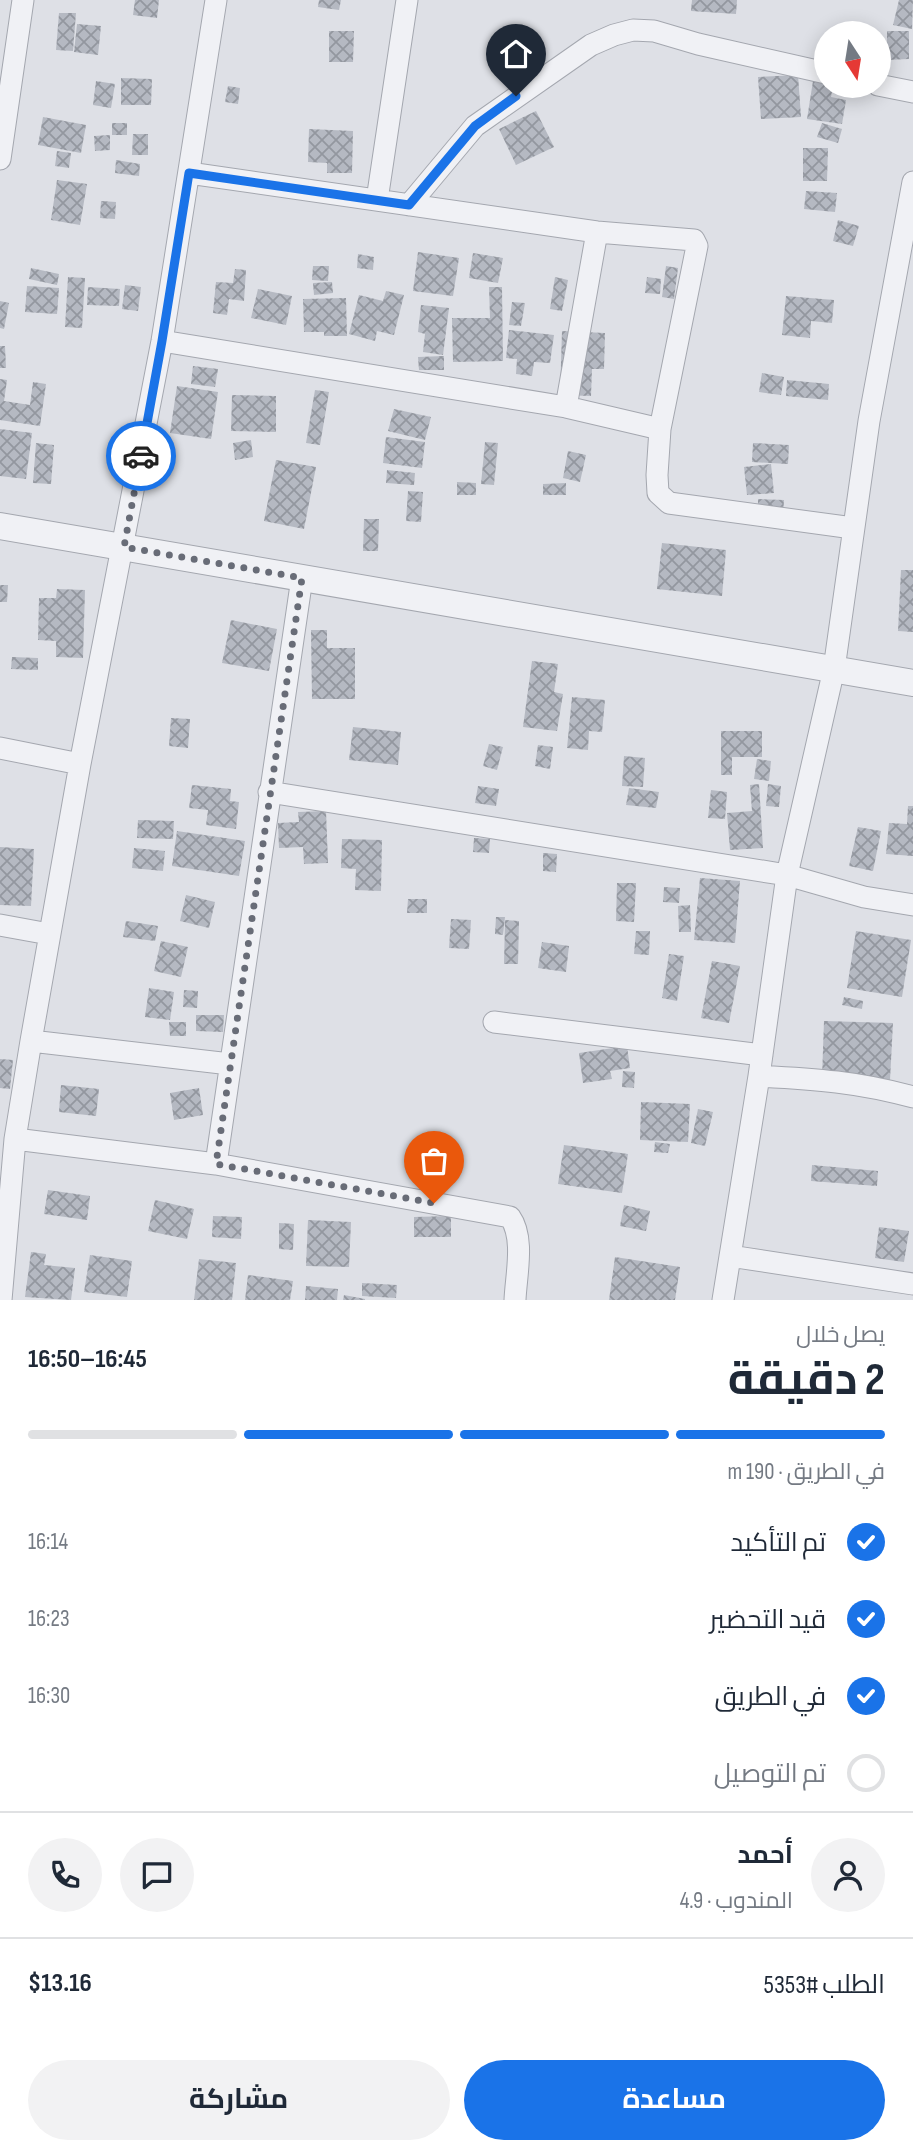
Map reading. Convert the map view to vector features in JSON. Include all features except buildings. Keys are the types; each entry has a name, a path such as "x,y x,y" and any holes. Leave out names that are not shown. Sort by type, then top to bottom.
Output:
{"street":[{"path":"1,145 23,0"},
{"path":"1,1300 15,1139 31,1041 80,764 162,341 216,0"},
{"path":"377,200 407,0"},
{"path":"409,205 475,126 591,45 614,35 633,30 654,31 698,44 814,70"},
{"path":"891,88 913,92"},
{"path":"189,173 597,232 694,240 697,246 660,429 658,493 669,503 853,528"},
{"path":"723,1300 787,875 834,669 869,421 903,294 913,182"},
{"path":"566,407 597,232"},
{"path":"162,341 566,407 660,429"},
{"path":"0,526 913,683"},
{"path":"216,1164 302,578"},
{"path":"0,748 80,764"},
{"path":"269,792 787,875 864,897 913,905"},
{"path":"0,925 49,934"},
{"path":"494,1022 760,1065 882,1088 913,1097"},
{"path":"31,1041 230,1064"},
{"path":"15,1139 216,1164 510,1217 516,1226 518,1239 514,1300"},
{"path":"730,1256 913,1284"}],"way so far":[{"path":"141,456 124,547 302,578 262,835 216,1164 434,1203"}],"route":[{"path":"141,456 189,173 409,205 475,126 516,96"}]}
